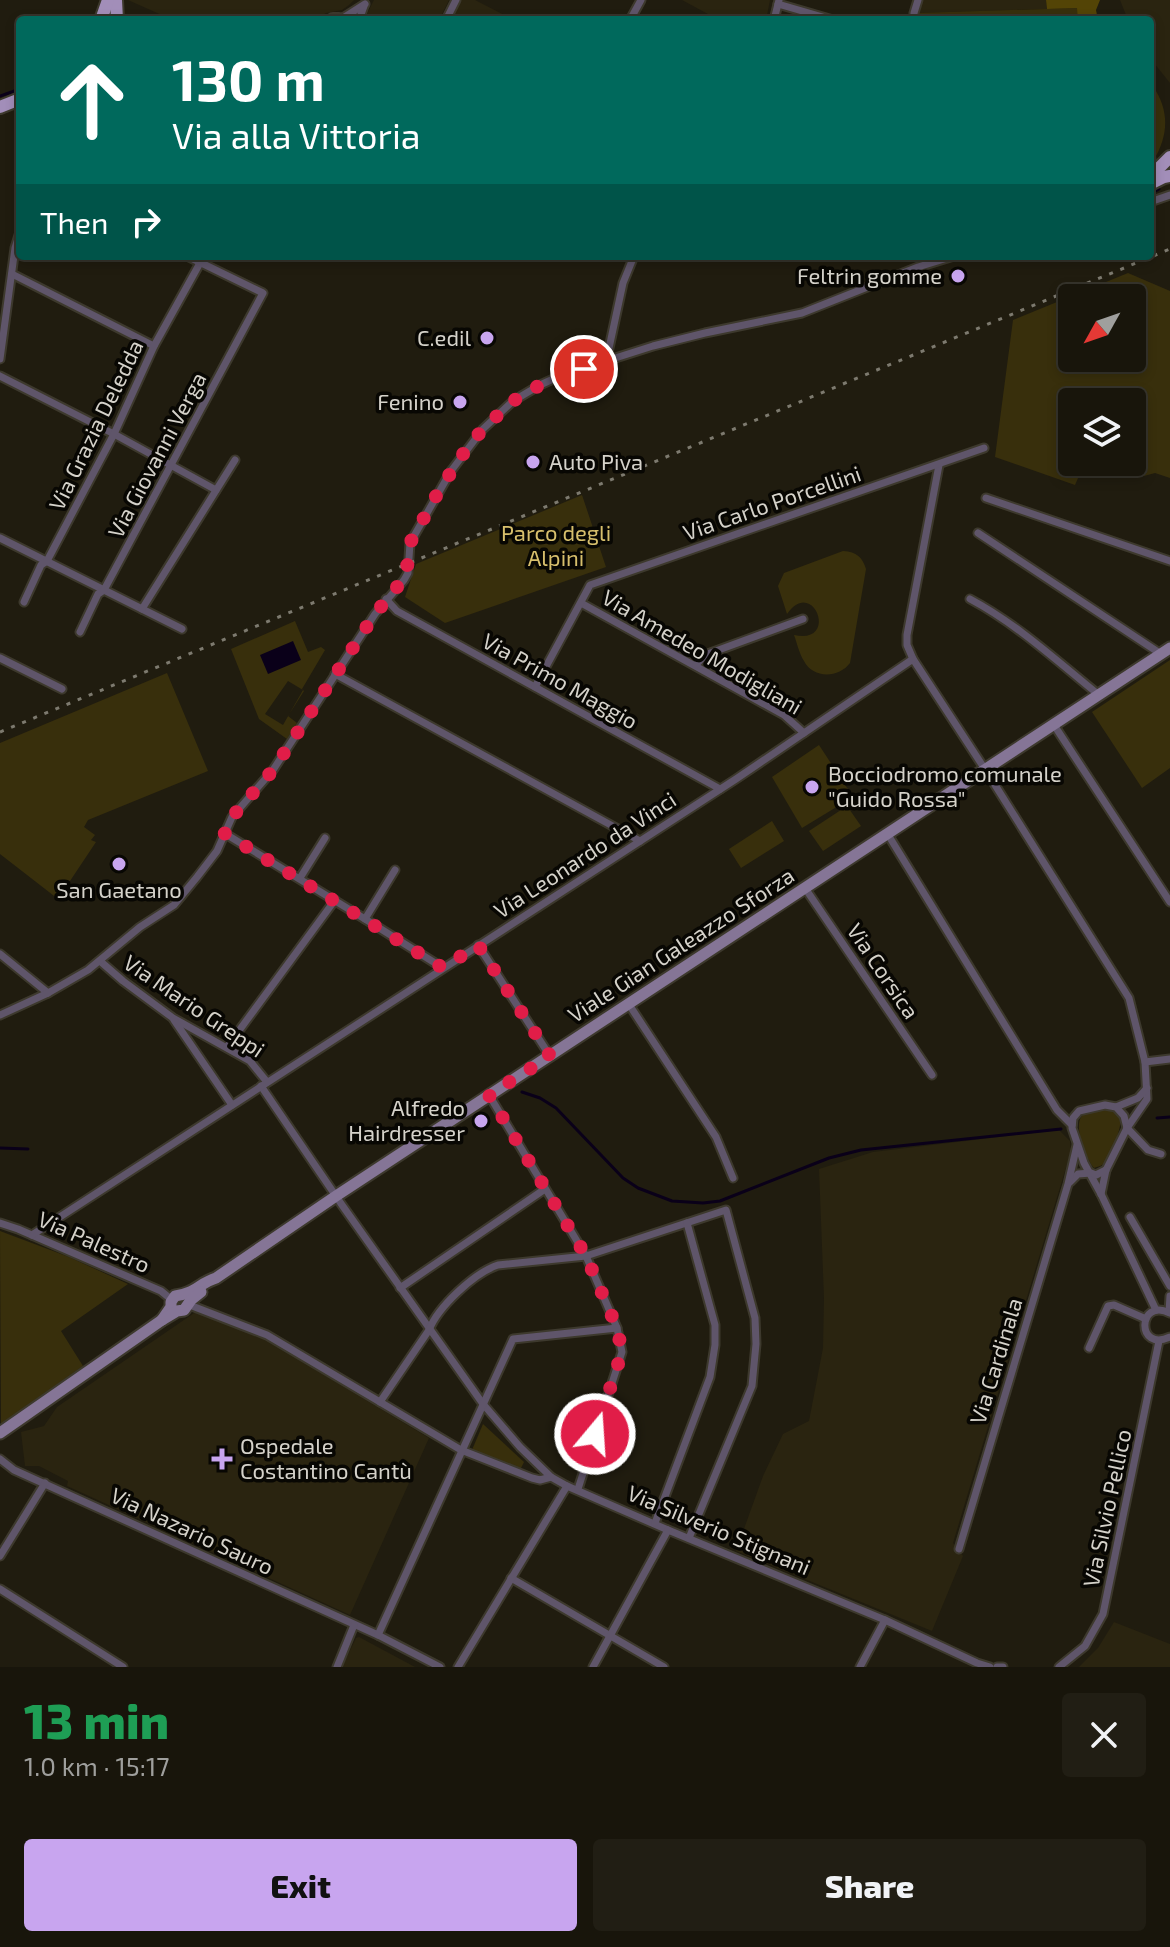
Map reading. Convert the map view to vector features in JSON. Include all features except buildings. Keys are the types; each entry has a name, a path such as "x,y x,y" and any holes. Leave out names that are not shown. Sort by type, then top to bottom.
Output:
{"main road":[{"path":"1154,172 1170,157"}],"street":[{"path":"343,16 366,2"},
{"path":"778,2 821,16"},
{"path":"0,359 16,253"},
{"path":"194,260 200,263"},
{"path":"606,362 623,283 632,260"},
{"path":"0,1015 48,993 100,961 140,927 174,905 215,854 232,817 273,770 375,614 406,576 410,543 440,489 467,448 507,406 526,392 562,375 653,346 792,316 941,260"},
{"name":"Via Giovanni Verga","path":"80,632 98,594 104,590 173,465 263,293 200,263"},
{"name":"Via Grazia Deledda","path":"24,602 41,565 47,561 114,434 154,346 200,263"},
{"path":"12,274 154,346"},
{"path":"0,376 216,490"},
{"name":"Via Carlo Porcellini","path":"535,687 590,585 984,448"},
{"path":"142,609 235,460"},
{"path":"939,465 907,645 1129,998 1145,1062 1147,1099 1127,1128 1106,1170 1101,1194"},
{"path":"986,498 1170,561"},
{"path":"978,533 1165,651"},
{"path":"0,538 182,629"},
{"name":"Via Primo Maggio","path":"386,599 397,611 720,789"},
{"path":"970,599 1027,637 1099,695"},
{"name":"Via Amedeo Modigliani","path":"581,603 784,715 804,733"},
{"path":"696,665 705,655 803,619"},
{"name":"Viale Gian Galeazzo Sforza","path":"0,1433 162,1320 178,1303 336,1196 1165,651"},
{"path":"0,658 62,689"},
{"name":"Via Leonardo da Vinci","path":"32,1235 720,789 913,659"},
{"path":"335,674 640,841"},
{"path":"1054,725 1170,902"},
{"path":"224,833 443,968"},
{"path":"887,833 1057,1110 1072,1125"},
{"path":"300,878 325,838"},
{"path":"365,919 395,870"},
{"name":"Via Corsica","path":"805,888 932,1075"},
{"path":"227,1047 335,900"},
{"path":"478,945 550,1056"},
{"path":"0,954 48,993"},
{"name":"Via Mario Greppi","path":"100,961 173,1018 250,1061 336,1196"},
{"path":"628,1003 716,1137 733,1178"},
{"path":"173,1018 232,1105"},
{"path":"1145,1062 1170,1059"},
{"path":"1147,1088 1138,1098 1116,1107 1105,1105 1079,1111 1072,1125 1084,1163 1156,1310"},
{"path":"489,1095 586,1256 617,1328 622,1352 578,1489"},
{"path":"1116,1107 1124,1116 1127,1128 1148,1150 1161,1154"},
{"name":"Via Cardinala","path":"959,1549 1077,1145"},
{"path":"1068,1184 1078,1174 1096,1175 1106,1170"},
{"path":"400,1288 545,1189"},
{"name":"Via Silverio Stignani","path":"336,1196 483,1404 551,1477 668,1530 885,1620 979,1665 990,1667"},
{"path":"380,1402 432,1321 462,1288 485,1270 498,1265 586,1256 726,1210 755,1318 752,1386 689,1538"},
{"path":"1130,1217 1170,1286"},
{"name":"Via Palestro","path":"0,1223 161,1291 178,1303 267,1335 461,1450 532,1478 540,1480 551,1477"},
{"path":"655,1523 710,1377 715,1345 715,1325 687,1223"},
{"path":"1170,1296 1170,1312 1156,1310 1146,1319 1145,1328 1151,1338 1159,1341 1170,1337"},
{"path":"1089,1348 1108,1306 1114,1305 1146,1319"},
{"path":"378,1635 513,1339 617,1328"},
{"name":"Via Silvio Pellico","path":"1059,1667 1085,1646 1103,1614 1159,1341"},
{"name":"Via Nazario Sauro","path":"0,1459 14,1470 378,1635 440,1667"},
{"path":"0,1556 45,1483"},
{"path":"458,1667 567,1486"},
{"path":"593,1667 668,1530"},
{"path":"511,1578 664,1667"},
{"path":"0,1589 123,1667"},
{"path":"860,1667 885,1620"},
{"path":"337,1667 354,1625"}],"shaded area":[{"path":"128,0 354,0 342,10 320,16 164,16"},
{"path":"374,0 449,0 441,16 366,16"},
{"path":"461,0 475,0 506,16 454,16"},
{"path":"682,0 770,0 767,16 712,16"},
{"path":"922,0 1046,0 1047,9 917,13"},
{"path":"1046,0 1100,0 1097,16 1078,16 1077,8 1047,9"},
{"path":"1120,0 1170,0 1170,83 1154,63 1154,16 1126,16"},
{"path":"293,641 301,660 268,674 260,655"},
{"path":"1059,1130 1070,1141 1071,1151 953,1543 963,1556 932,1631 736,1551 763,1476 783,1434 809,1421 823,1348 819,1169 873,1152"},
{"name":"Ospedale Costantino Cantù","path":"197,1311 265,1339 429,1438 350,1615 67,1486 68,1481 39,1466 25,1466 21,1432 44,1426 57,1407"},
{"path":"1114,1622 1170,1644 1170,1667 1079,1667 1098,1648"},
{"path":"359,1637 415,1667 342,1667"}],"green space":[{"path":"1078,8 1078,16 917,16 917,13"},
{"path":"1154,88 1165,118 1164,137 1156,156 1158,164 1154,166"},
{"path":"1128,273 1170,291 1170,478 1155,473 1146,475 1146,388 1058,388 1058,476 1079,476 1075,485 995,457 1013,320 1058,302 1058,372 1146,372 1146,284 1101,284"},
{"name":"Parco degli Alpini","path":"582,495 606,567 445,623 405,597 416,564"},
{"path":"843,551 858,556 866,569 850,663 839,672 826,674 808,667 794,635 808,635 816,631 818,614 806,603 797,604 787,614 778,586 784,573"},
{"path":"295,621 308,652 321,647 325,650 303,690 288,681 265,714 283,725 288,716 297,723 287,739 259,719 231,649"},
{"path":"1170,660 1170,768 1142,788 1092,712"},
{"path":"167,673 208,771 88,820 84,827 95,835 91,840 96,842 58,899 0,854 0,743"},
{"name":"Bocciodromo comunale \"Guido Rossa\"","path":"819,745 853,797 802,828 772,777"},
{"path":"847,806 861,826 823,851 809,831"},
{"path":"772,821 784,841 741,868 729,849"},
{"path":"1090,1111 1113,1111 1120,1118 1120,1127 1106,1161 1094,1168 1079,1132 1080,1118"},
{"path":"0,1231 128,1284 61,1331 83,1366 1,1424"},
{"path":"483,1424 524,1462 520,1470 472,1450"}],"waterway":[{"path":"0,96 16,90"},
{"path":"1154,192 1159,189"},
{"path":"522,1092 556,1108 623,1178 638,1188 672,1201 720,1201 829,1158 861,1150 1061,1129"},
{"path":"1157,1118 1170,1117"},
{"path":"0,1148 28,1149"}],"railway":[{"path":"1154,256 1170,249"},
{"path":"0,732 1143,260"}],"place":[{"name":"Feltrin gomme","path":"958,276"},
{"name":"C.edil","path":"487,338"},
{"name":"Fenino","path":"460,402"},
{"name":"Auto Piva","path":"533,462"},
{"name":"Bocciodromo comunale \"Guido Rossa\"","path":"812,787"},
{"name":"San Gaetano","path":"119,864"},
{"name":"Alfredo Hairdresser","path":"481,1121"},
{"name":"Ospedale Costantino Cantù","path":"222,1459"}],"route":[{"path":"584,369 562,375 513,401 467,448 410,543 408,573 380,606 273,770 232,817 224,833 443,968 478,945 550,1056 489,1095 586,1256 617,1328 622,1352 595,1434"}]}
